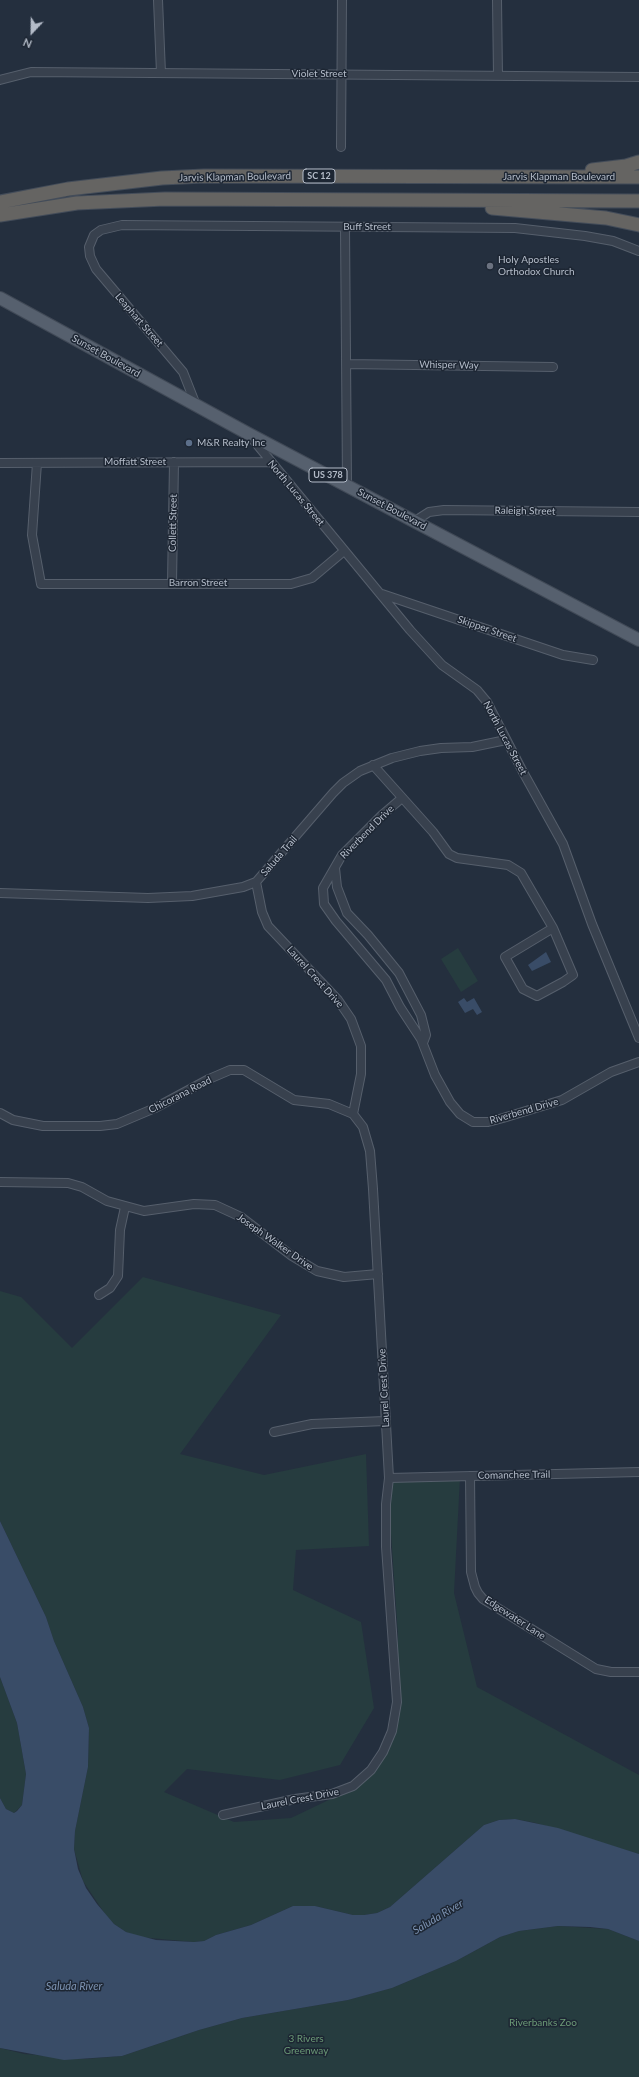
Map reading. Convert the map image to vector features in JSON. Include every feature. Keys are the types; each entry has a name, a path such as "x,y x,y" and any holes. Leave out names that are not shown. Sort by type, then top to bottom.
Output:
{"highway":[{"path":"528,176 626,166 639,162"},
{"name":"Jarvis Klapman Boulevard","path":"0,202 68,189 162,178 204,176 639,177"},
{"path":"0,215 77,203 165,199 639,201"},
{"path":"412,201 606,218 639,225"}],"main road":[{"name":"Sunset Boulevard","path":"0,298 347,486 639,640"},
{"name":"Sunset Boulevard","path":"0,302 19,308"}],"street":[{"path":"158,0 161,73"},
{"path":"341,147 342,0"},
{"path":"497,0 498,76"},
{"name":"Violet Street","path":"0,80 31,72 639,77"},
{"name":"Buff Street","path":"94,235 108,227 122,225 515,228 550,231 614,241 639,251"},
{"path":"345,227 347,486"},
{"name":"Leaphart Street","path":"94,235 89,247 90,256 96,269 183,372 190,385 196,405"},
{"name":"Whisper Way","path":"346,364 553,366"},
{"name":"North Lucas Street","path":"247,432 270,462 410,630 442,664 482,694 492,709 506,740 563,844 592,924 636,1021 639,1038"},
{"name":"Collett Street","path":"172,583 174,462"},
{"name":"Moffatt Street","path":"0,463 270,462"},
{"name":"Barron Street","path":"37,463 32,535 41,584 298,583 318,574 344,551"},
{"name":"Raleigh Street","path":"415,521 429,512 444,510 639,512"},
{"name":"Skipper Street","path":"381,594 562,655 593,660"},
{"name":"Saluda Trail","path":"0,893 119,898 170,897 214,894 256,882 348,778 373,765 420,751 441,748 472,747 506,740"},
{"name":"Riverbend Drive","path":"373,765 433,832 449,854 457,858 500,864 515,868 526,879 553,928 573,975 537,996 523,989 505,957 553,928"},
{"name":"Riverbend Drive","path":"402,798 382,815 342,855 323,888 324,904 336,921 386,980 400,1007 423,1043 432,1068 450,1102 465,1119 480,1123 555,1103 611,1072 639,1062"},
{"name":"Riverbend Drive","path":"335,868 337,887 347,913 368,935 399,973 420,1015 426,1035 423,1043"},
{"name":"Laurel Crest Drive","path":"223,1815 339,1792 353,1786 365,1777 384,1752 392,1731 397,1702 386,1548 386,1504 389,1478 370,1151 363,1127 353,1114 361,1074 361,1046 359,1036 351,1019 338,1000 268,926 262,912 256,882"},
{"name":"Chicorana Road","path":"0,1113 13,1120 37,1126 100,1126 117,1124 155,1108 209,1079 230,1070 244,1070 294,1100 329,1104 353,1114"},
{"name":"Joseph Walker Drive","path":"0,1182 68,1183 82,1187 107,1201 125,1207 151,1211 194,1204 215,1205 241,1217 292,1256 316,1271 344,1277 378,1274"},
{"path":"100,1295 110,1288 118,1276 120,1230 125,1207"},
{"path":"274,1432 312,1424 386,1421"},
{"name":"Comanchee Trail","path":"389,1478 639,1472"},
{"name":"Edgewater Lane","path":"470,1476 471,1572 475,1587 483,1599 596,1669 611,1672 639,1672"}],"green space":[{"path":"458,948 478,981 461,992 441,959"},
{"path":"143,1277 281,1315 180,1454 264,1475 366,1454 369,1546 296,1550 293,1590 361,1622 374,1708 340,1765 280,1780 187,1769 164,1792 234,1822 291,1818 358,1786 393,1730 398,1635 387,1476 460,1477 454,1593 477,1687 639,1775 639,1854 536,1823 515,1819 499,1820 484,1825 390,1907 377,1913 353,1915 315,1906 293,1906 251,1925 216,1935 204,1941 194,1942 139,1937 126,1932 114,1924 105,1914 83,1881 74,1849 75,1831 88,1767 89,1728 83,1707 54,1641 46,1617 0,1521 0,1291 21,1297 72,1348"},
{"path":"0,1677 17,1723 26,1774 22,1805 14,1813 6,1809 0,1798"},
{"path":"558,1926 608,1929 639,1941 639,2077 0,2077 0,2048 24,2054 85,2059 122,2056 199,2030 242,2018 348,2000 392,1988 456,1961 500,1937 519,1931"}],"water":[{"path":"546,952 551,962 532,971 528,965"},
{"path":"464,998 467,1002 474,998 482,1012 477,1015 473,1009 465,1013 458,1002"},
{"name":"Saluda River","path":"0,1521 46,1617 54,1641 83,1707 89,1728 88,1767 75,1831 74,1849 78,1869 86,1888 97,1904 114,1924 126,1932 156,1940 194,1942 204,1941 216,1935 251,1925 293,1906 315,1906 353,1915 377,1913 390,1907 484,1825 499,1820 515,1819 558,1828 639,1854 639,1941 608,1929 590,1927 558,1926 519,1931 500,1937 456,1961 392,1988 348,2000 242,2018 199,2030 122,2056 64,2060 0,2048 0,1798 6,1809 14,1813 17,1811 22,1805 26,1774 17,1723 0,1677"}],"place":[{"name":"Holy Apostles Orthodox Church","path":"490,266"},
{"name":"M&R Realty Inc","path":"189,443"}],"park label":[{"name":"Riverbanks Zoo","path":"543,2023"},
{"name":"3 Rivers Greenway","path":"306,2044"}]}
